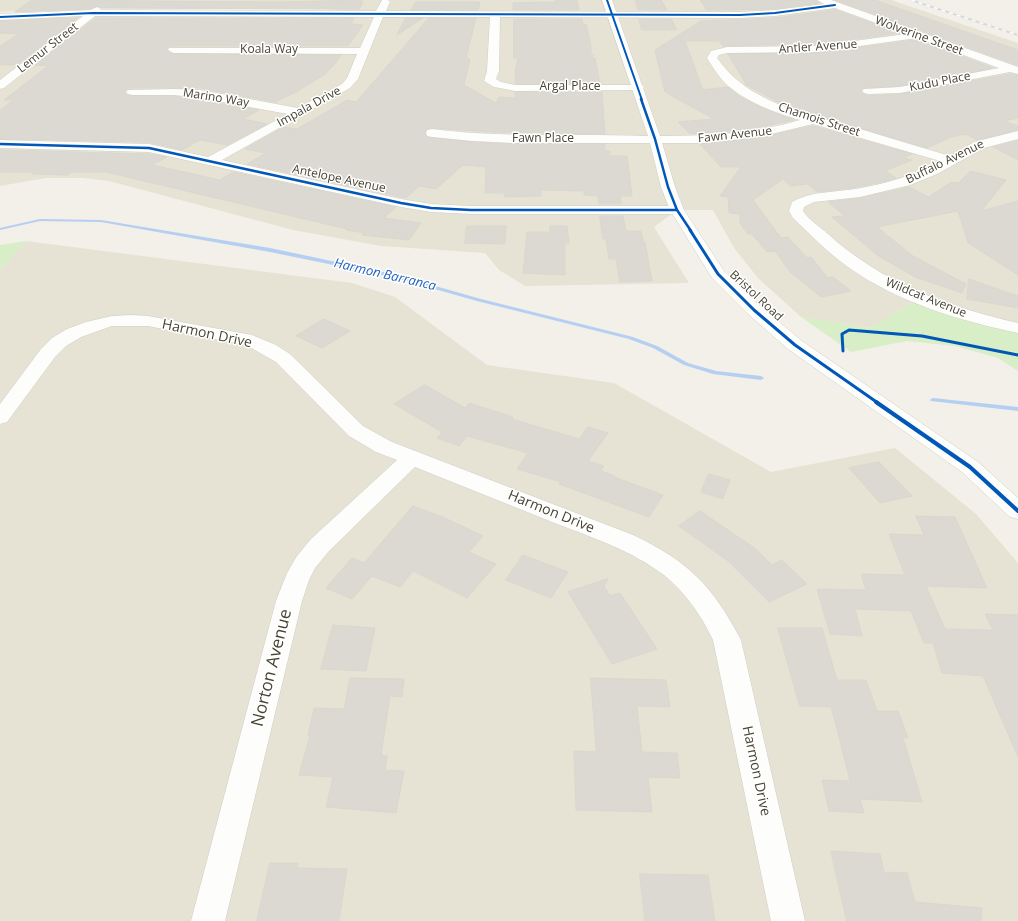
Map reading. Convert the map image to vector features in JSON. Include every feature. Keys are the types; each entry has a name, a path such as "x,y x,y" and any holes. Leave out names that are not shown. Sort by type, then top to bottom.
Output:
{"street":[{"name":"Impala Drive","path":"210,161 346,86 352,79 386,0"},
{"name":"Bristol Road","path":"607,0 638,87 655,139 668,187 677,210 718,274 754,310 795,345 970,467 1018,511"},
{"name":"Wolverine Street","path":"821,0 1014,70"},
{"name":"Lemur Street","path":"0,86 93,13 113,2"},
{"path":"0,16 93,13 692,15 765,14 835,5"},
{"path":"687,6 692,15"},
{"name":"Argal Place","path":"495,15 493,71 490,79 493,83 503,86 523,88 638,87"},
{"name":"Antler Avenue","path":"718,52 734,49 830,48 917,35"},
{"name":"Koala Way","path":"173,50 365,51"},
{"name":"Chamois Street","path":"718,52 713,55 712,59 725,76 738,87 766,103 812,120 950,160"},
{"name":"Kudu Place","path":"868,91 900,90 1014,70"},
{"name":"Marino Way","path":"132,92 174,92 200,94 300,112"},
{"name":"Fawn Avenue","path":"655,139 706,139 748,136 783,130 812,120"},
{"name":"Fawn Place","path":"432,133 488,139 655,139"},
{"name":"Buffalo Avenue","path":"801,202 814,198 897,185 926,174 979,145 1018,134"},
{"name":"Antelope Avenue","path":"0,144 132,146 431,208 471,210 677,210"},
{"name":"Wildcat Avenue","path":"801,202 796,208 798,215 853,263 874,276 896,288 952,311 1018,328"},
{"name":"Harmon Drive","path":"0,418 48,352 59,342 74,333 92,326 112,321 148,321 252,342 269,349 283,358 356,431 384,446 645,550 664,561 684,577 702,596 717,617 727,640 788,921"},
{"name":"Norton Avenue","path":"208,921 289,601 296,580 306,562 320,544 412,458"}],"shaded area":[{"path":"0,0 891,0 1018,43 1018,328 919,298 871,328 801,317 758,278 734,248 713,210 677,210 654,227 689,283 525,286 499,270 485,253 381,246 293,230 109,181 83,178 46,178 0,186 0,22 93,13 372,14 324,9 80,8 0,12"},
{"path":"26,241 352,283 395,297 487,365 614,383 771,472 895,448 976,514 1018,563 1018,921 0,921 0,270"}],"green space":[{"path":"26,241 0,270 0,245"},
{"path":"919,298 1018,328 1018,371 998,358 955,346 907,341 851,352 801,317 871,328"}],"building":[{"path":"32,0 280,2 362,0 361,2 363,2 359,9 102,8 96,6 91,9 15,12"},
{"path":"556,0 577,0 579,10 513,10 513,3 556,2"},
{"path":"636,0 661,0 667,10 638,10"},
{"path":"701,0 816,0 819,3 775,9 707,10"},
{"path":"835,0 875,0 1018,50 1018,65"},
{"path":"416,2 480,2 478,10 411,10"},
{"path":"835,10 900,33 817,44 723,46 719,41 685,41 703,90 727,87 739,96 758,106 794,120 750,129 690,134 678,122 714,119 665,92 655,50 701,21 775,18"},
{"path":"78,18 17,65 0,65 0,46 19,34 0,33 0,21"},
{"path":"96,18 354,18 351,24 363,25 348,46 169,46 167,49 173,54 341,55 335,64 324,75 296,92 275,102 200,88 128,88 125,91 127,95 132,96 174,96 259,110 243,119 267,124 227,145 200,140 182,150 149,142 0,139 0,110 13,100 4,100 48,66 35,65"},
{"path":"406,18 423,18 397,35"},
{"path":"429,18 476,18 466,58 470,59 464,85 496,103 499,97 515,98 515,92 602,92 605,134 493,132 432,128 426,130 425,133 427,137 472,142 512,144 605,144 605,151 610,151 610,156 627,156 632,196 620,196 621,204 599,204 598,196 584,195 584,191 541,190 541,196 505,197 504,193 485,193 486,167 463,165 436,189 419,186 406,198 247,164 266,153 245,149 284,127 297,129 347,100 356,102"},
{"path":"514,19 582,19 583,25 586,24 591,45 591,54 593,54 593,58 595,58 600,84 516,84 515,72 518,58 514,58"},
{"path":"639,19 671,19 677,30 642,30"},
{"path":"917,40 993,68 900,86 864,88 861,92 868,96 900,94 1010,74 1018,75 1018,118 1004,121 1018,126 1018,130 977,140 966,134 951,137 927,148 776,101 745,84 728,54 817,53"},
{"path":"813,126 912,154 904,158 912,160 885,171 896,178 891,180 852,188 817,192 808,184 790,186 783,179 753,200 781,238 788,237 807,258 811,257 828,278 833,277 851,291 821,297 790,272 775,251 767,252 752,234 748,234 740,223 740,214 729,213 728,197 720,196 741,167 721,167 700,144 759,138"},
{"path":"1018,141 1018,160 993,147"},
{"path":"0,150 149,154 167,157 152,165 220,180 233,172 396,207 384,218 421,223 409,240 362,235 365,233 346,230 347,229 106,172 71,172 68,175 32,174 34,172 0,172"},
{"path":"971,171 1006,180 981,211 1018,201 1018,275 968,243 958,211 877,227 913,256 966,284 962,293 915,277 877,255 832,217 845,216 828,202 860,198 910,187 928,197 952,182 958,183"},
{"path":"600,216 623,216 626,231 641,231 643,241 645,242 652,281 620,282 616,259 609,259 606,239 603,239"},
{"path":"467,226 506,226 505,244 465,243"},
{"path":"550,226 567,226 569,243 565,243 565,275 523,273 527,232 550,232"},
{"path":"969,279 1018,296 1018,308 967,299"},
{"path":"324,319 350,331 322,348 296,336"},
{"path":"425,385 465,408 469,403 513,417 512,419 579,439 588,427 608,433 588,461 604,466 601,471 615,476 614,477 663,495 649,517 559,484 561,482 517,469 528,453 467,436 459,446 437,438 442,432 394,404"},
{"path":"879,462 912,496 880,503 849,468"},
{"path":"709,474 730,480 723,499 701,492"},
{"path":"413,506 445,518 483,536 469,552 496,564 467,598 413,571 400,587 372,576 352,599 326,588 352,558 364,563"},
{"path":"700,511 756,549 772,565 782,560 807,584 769,602 728,561 679,526"},
{"path":"916,516 955,517 987,588 926,586 945,629 993,630 985,614 1018,615 1018,757 983,676 942,673 933,643 924,643 911,611 855,609 862,636 830,634 817,589 866,590 861,574 905,575 889,534 924,535"},
{"path":"523,555 568,572 551,598 506,580"},
{"path":"608,579 604,586 610,596 620,593 657,649 612,664 568,592"},
{"path":"333,625 375,628 366,671 321,669"},
{"path":"778,628 822,628 837,680 866,680 877,711 898,711 908,738 903,738 922,802 860,799 864,813 829,811 822,780 850,781 831,707 800,706"},
{"path":"350,678 404,679 402,697 390,696 381,755 387,756 385,770 404,771 396,813 326,807 333,777 299,775 310,735 308,735 314,708 344,709"},
{"path":"591,678 666,680 670,707 637,706 642,752 677,753 680,778 648,777 652,812 576,810 574,751 596,752"},
{"path":"831,851 880,854 884,872 907,873 915,902 982,908 981,921 847,921"},
{"path":"270,863 298,863 297,868 347,869 339,921 257,921"},
{"path":"640,874 708,875 715,921 645,921"}],"waterway":[{"name":"Harmon Barranca","path":"0,229 40,220 101,221 270,250 393,276 479,300 631,338 655,347 686,364 715,373 761,378"},
{"name":"Harmon Barranca","path":"933,400 1018,409"}],"railway":[{"path":"911,0 1018,35"}],"cycle path":[{"path":"607,0 655,139 668,187 677,210 718,274 754,310 795,345 970,467 1018,511"},
{"path":"0,17 93,13 740,15 775,13 835,5"},
{"path":"0,144 149,148 401,203 431,208 471,210 677,210"},
{"path":"843,351 842,334 849,330 922,336 1018,355"}]}
